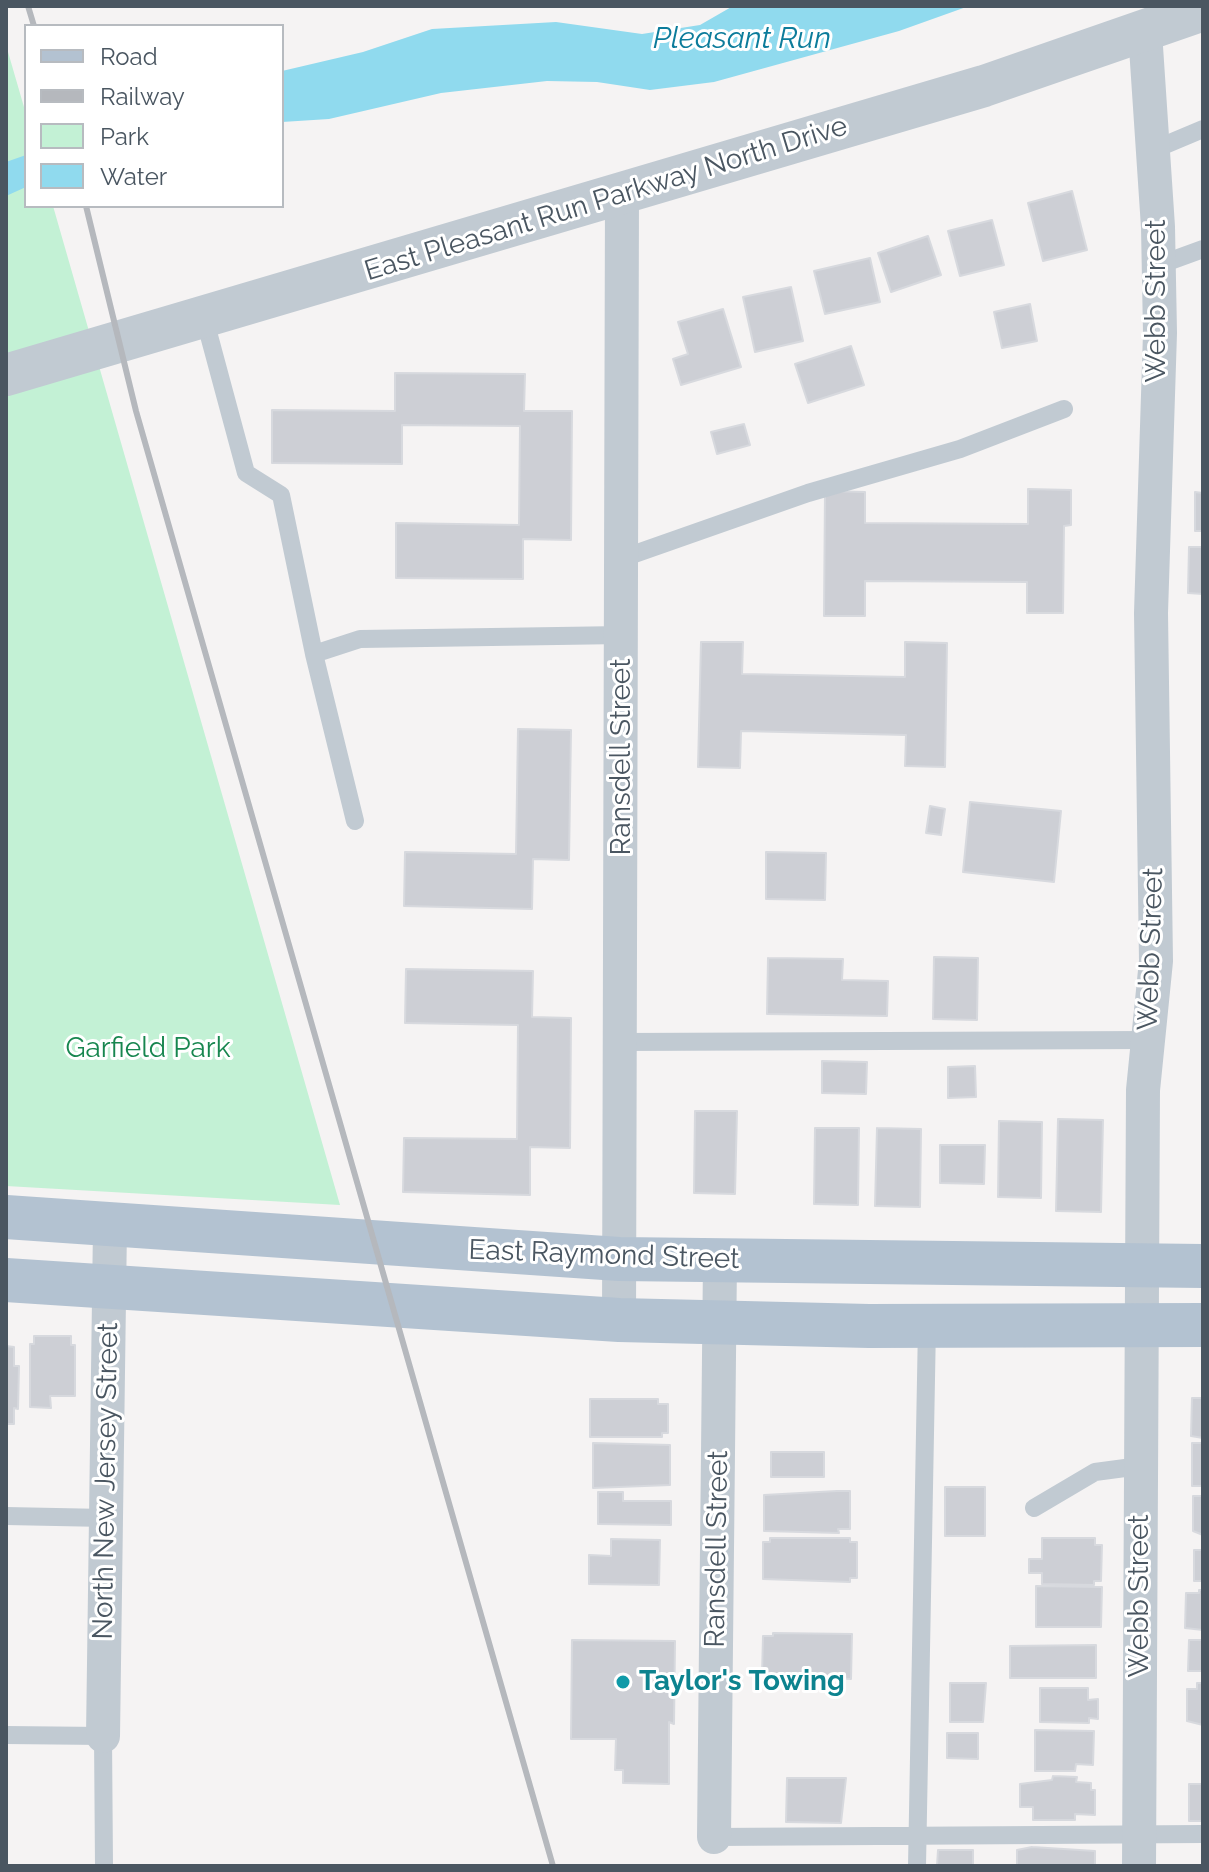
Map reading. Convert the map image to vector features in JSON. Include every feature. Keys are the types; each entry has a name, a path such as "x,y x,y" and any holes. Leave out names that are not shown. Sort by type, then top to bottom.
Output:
{"main road":[{"name":"East Raymond Street","path":"6,1217 619,1259 1203,1266"},
{"path":"6,1280 619,1320 1203,1325"}],"street":[{"name":"East Pleasant Run Parkway North Drive","path":"6,375 984,86 1203,10"},
{"name":"Webb Street","path":"1139,1850 1143,1090 1156,961 1151,613 1160,367 1159,265 1145,32"},
{"name":"Ransdell Street","path":"619,1320 622,195"},
{"name":"North New Jersey Street","path":"103,1736 110,1226"},
{"name":"Ransdell Street","path":"714,1837 720,1260"}],"lane":[{"path":"1153,150 1203,129"},
{"path":"1159,265 1203,249"},
{"path":"204,317 246,473 281,495 314,654 355,821"},
{"path":"623,558 808,493 960,449 1064,409"},
{"path":"314,654 360,639 623,635"},
{"path":"621,1042 1149,1040"},
{"path":"917,1866 927,1325"},
{"path":"1034,1508 1095,1472 1140,1466"},
{"path":"6,1516 106,1518"},
{"path":"6,1735 103,1736 104,1866"},
{"path":"714,1837 918,1833 1139,1850 1203,1834"}],"green space":[{"name":"Garfield Park","path":"6,45 24,107 24,208 54,208 340,1205 6,1186"}],"water":[{"name":"Pleasant Run","path":"733,6 969,6 899,31 714,82 650,90 597,82 547,81 441,93 329,119 284,122 284,71 363,52 432,29 556,22 642,34 700,25"},
{"path":"24,156 24,188 6,196 6,162"}],"building":[{"path":"1072,191 1087,250 1043,261 1028,203"},
{"path":"992,220 1004,265 960,276 948,231"},
{"path":"928,236 941,275 891,292 878,253"},
{"path":"870,258 880,302 825,314 814,271"},
{"path":"791,287 803,341 755,352 743,297"},
{"path":"1030,304 1037,341 1002,348 994,312"},
{"path":"723,309 741,367 681,385 673,359 688,354 678,322"},
{"path":"851,346 864,385 808,403 795,364"},
{"path":"395,373 525,374 524,411 572,411 571,540 523,539 523,579 396,578 396,523 519,525 520,426 402,425 402,464 272,463 272,410 395,411"},
{"path":"744,424 750,445 717,454 711,432"},
{"path":"1028,489 1071,490 1071,525 1064,526 1063,613 1027,613 1027,582 865,581 865,616 824,616 825,491 865,492 865,523 1028,524"},
{"path":"1195,492 1203,493 1203,531 1195,531"},
{"path":"1189,547 1203,547 1203,594 1188,593"},
{"path":"701,642 743,642 742,674 905,677 905,642 947,643 945,767 905,766 906,735 741,731 740,768 698,767"},
{"path":"518,729 571,730 569,860 533,859 532,909 404,906 405,852 516,854"},
{"path":"970,802 1061,811 1054,882 963,872"},
{"path":"930,806 945,809 941,835 926,833"},
{"path":"766,852 826,853 825,900 766,899"},
{"path":"934,957 978,958 977,1020 933,1019"},
{"path":"768,958 843,959 842,980 888,981 887,1016 767,1014"},
{"path":"406,969 533,971 532,1017 571,1018 570,1148 530,1147 530,1195 403,1192 404,1138 517,1139 518,1025 405,1023"},
{"path":"822,1061 867,1062 866,1094 822,1093"},
{"path":"975,1066 976,1097 948,1098 948,1067"},
{"path":"695,1111 737,1111 735,1194 694,1193"},
{"path":"1058,1119 1103,1120 1101,1212 1056,1211"},
{"path":"999,1121 1042,1122 1041,1198 998,1197"},
{"path":"815,1128 859,1128 858,1205 814,1204"},
{"path":"877,1128 921,1129 920,1207 875,1206"},
{"path":"940,1145 985,1145 984,1184 940,1183"},
{"path":"34,1336 71,1336 71,1345 75,1345 75,1396 50,1396 51,1408 30,1407 30,1344 34,1344"},
{"path":"6,1346 14,1347 14,1366 19,1366 18,1409 14,1408 14,1424 6,1424"},
{"path":"1192,1398 1203,1398 1203,1438 1191,1436"},
{"path":"590,1399 658,1399 658,1404 668,1404 668,1433 662,1433 662,1437 590,1437"},
{"path":"593,1443 670,1445 670,1485 593,1488"},
{"path":"1192,1443 1203,1443 1203,1486 1192,1486"},
{"path":"771,1452 824,1452 824,1477 771,1477"},
{"path":"945,1487 985,1487 985,1536 945,1536"},
{"path":"850,1491 850,1529 838,1529 839,1533 764,1531 764,1495"},
{"path":"598,1492 623,1492 623,1501 671,1501 671,1525 598,1524"},
{"path":"1193,1496 1203,1496 1203,1535 1193,1531"},
{"path":"770,1538 850,1538 850,1542 857,1542 857,1578 850,1578 850,1582 763,1579 763,1542 770,1542"},
{"path":"1042,1538 1095,1538 1095,1545 1102,1545 1101,1581 1094,1581 1094,1585 1042,1584 1042,1573 1029,1573 1029,1559 1042,1559"},
{"path":"611,1539 660,1540 659,1585 589,1584 589,1555 611,1556"},
{"path":"1194,1550 1203,1550 1203,1581 1194,1581"},
{"path":"1036,1586 1102,1587 1101,1627 1036,1627"},
{"path":"1203,1590 1203,1630 1185,1628 1186,1593 1199,1593"},
{"path":"773,1633 852,1634 851,1679 762,1675 763,1636 773,1636"},
{"name":"Taylor's Towing","path":"572,1640 675,1641 674,1724 669,1722 669,1784 623,1783 623,1770 615,1770 616,1739 571,1739"},
{"path":"1189,1640 1203,1640 1203,1671 1188,1671"},
{"path":"1096,1645 1096,1678 1010,1678 1010,1646"},
{"path":"950,1683 986,1683 983,1722 950,1722"},
{"path":"1197,1683 1203,1683 1203,1725 1187,1721 1187,1689 1197,1689"},
{"path":"1040,1688 1088,1688 1088,1700 1098,1699 1098,1719 1089,1718 1089,1723 1040,1722"},
{"path":"1035,1730 1094,1731 1093,1765 1076,1764 1075,1771 1035,1771"},
{"path":"947,1733 978,1733 978,1759 947,1758"},
{"path":"1053,1776 1077,1777 1076,1782 1091,1783 1091,1790 1095,1790 1095,1815 1075,1814 1075,1820 1033,1820 1033,1807 1020,1807 1020,1784 1052,1780"},
{"path":"787,1778 846,1778 841,1823 786,1822"},
{"path":"1189,1784 1203,1784 1203,1821 1189,1821"},
{"path":"1032,1847 1095,1851 1095,1866 1017,1866 1017,1850"},
{"path":"938,1850 973,1850 973,1866 937,1866"}],"railway":[{"path":"28,6 33,24"},
{"path":"86,208 136,411 553,1866"}],"place":[{"name":"Taylor's Towing","path":"623,1682"}]}
